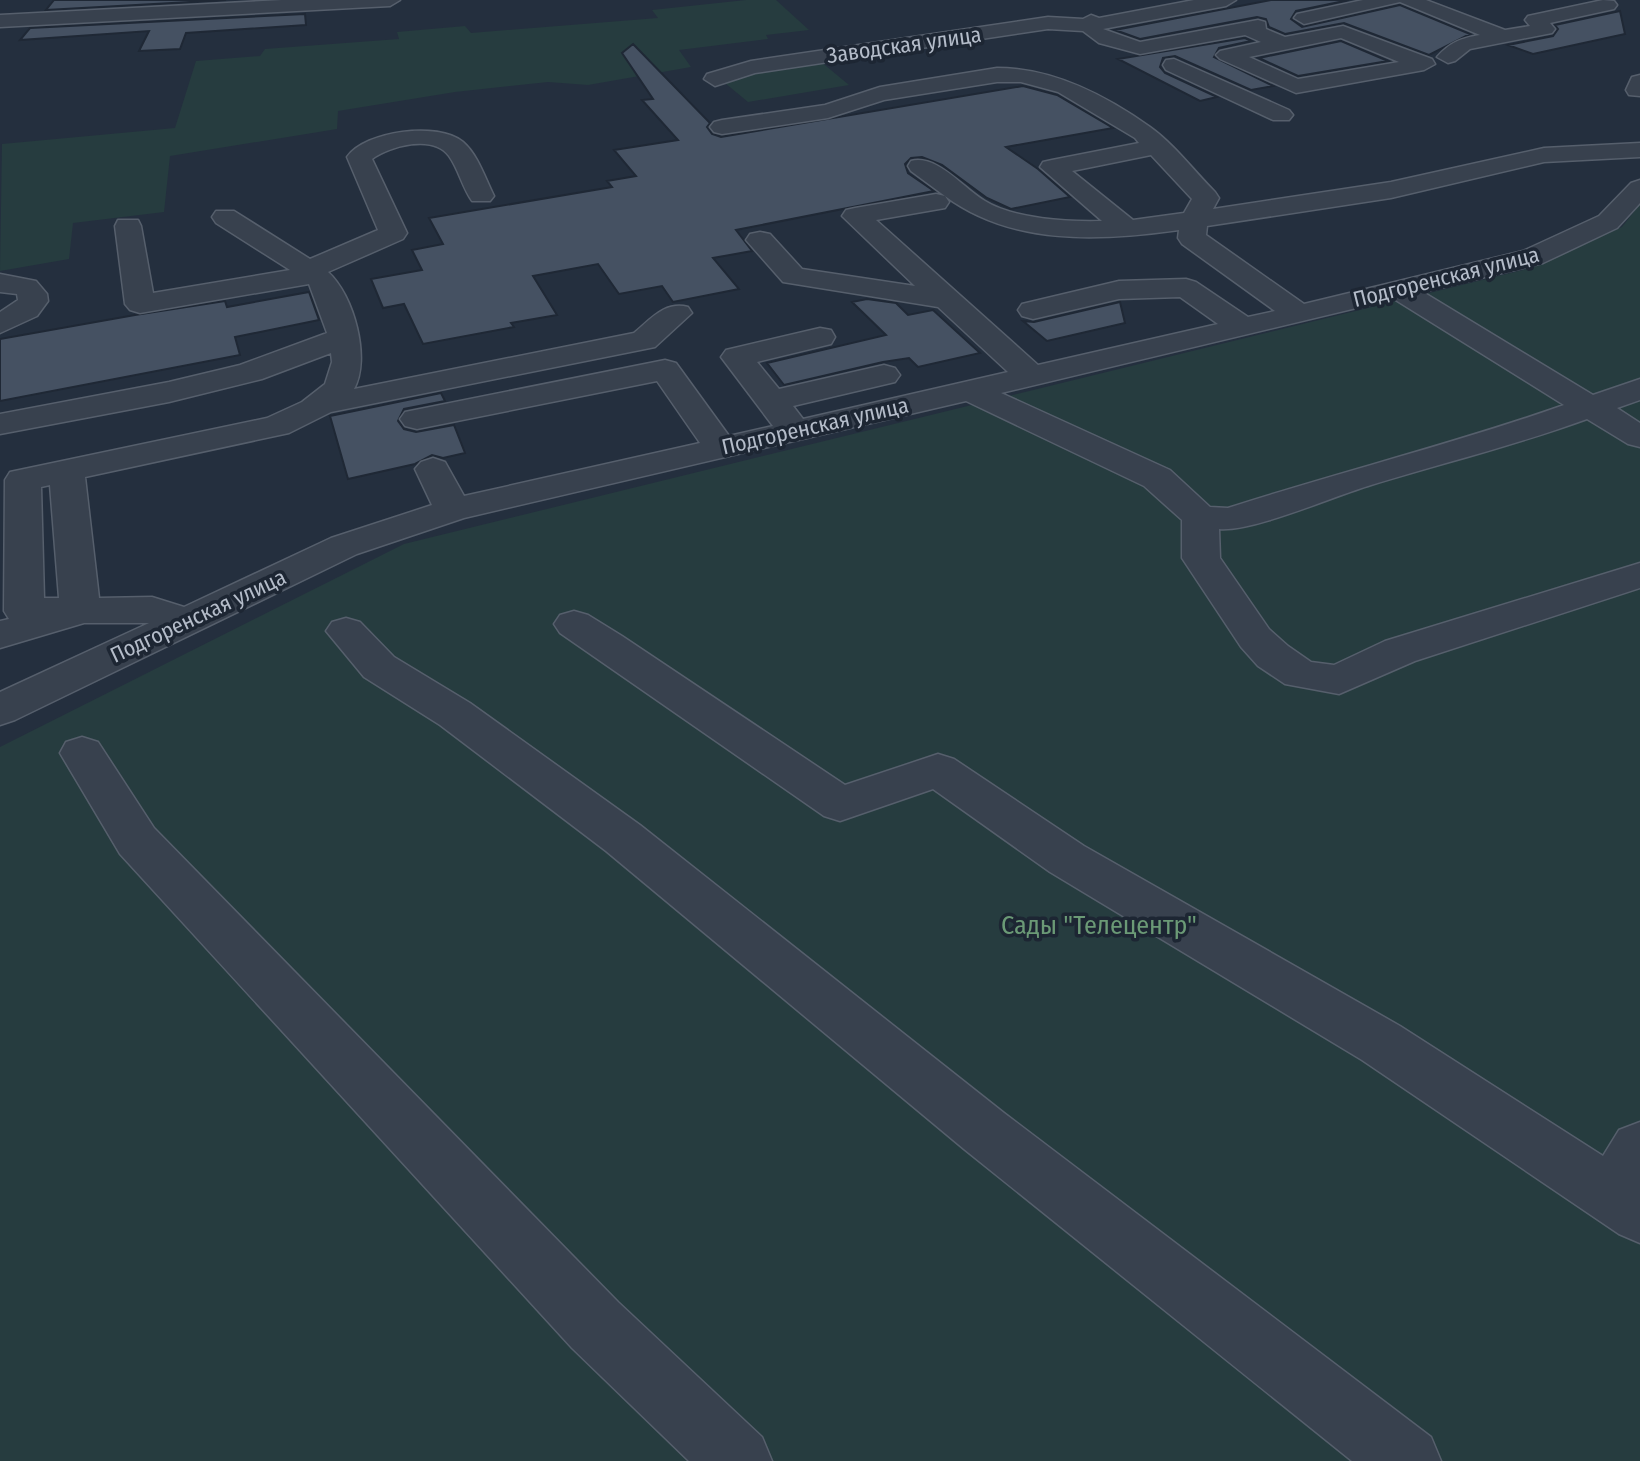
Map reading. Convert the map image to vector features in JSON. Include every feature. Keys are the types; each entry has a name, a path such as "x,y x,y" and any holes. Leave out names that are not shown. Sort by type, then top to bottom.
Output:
{"street":[{"path":"0,21 390,0"},
{"path":"1077,45 1097,29 1226,0"},
{"path":"1140,48 1392,0"},
{"path":"1408,0 1505,37"},
{"path":"1205,4 1283,44"},
{"path":"1330,14 1440,54 1463,44 1545,29 1535,20 1607,5"},
{"path":"1073,7 1086,13 1097,29 1276,113 1333,97"},
{"name":"Заводская улица","path":"715,79 751,67 1033,25 1097,29"},
{"path":"1174,65 1343,32 1424,64 1296,86 1227,55"},
{"path":"722,127 828,111 880,94 997,75 1022,75 1066,87 1143,133 1206,198 1194,220 1192,238 1299,314"},
{"path":"128,226 140,304 309,273 393,233 359,157 370,148 402,139 444,142 453,146 481,196"},
{"path":"1034,146 1076,163"},
{"path":"1127,229 1052,167 1157,147"},
{"path":"920,166 979,209 1005,218 1070,229 1127,229 1391,190 1544,155 1640,150"},
{"name":"Подгоренская улица","path":"0,710 344,546 453,510 969,390 1021,368 1243,327 1533,257 1563,246 1608,222 1640,188"},
{"path":"936,202 855,216 1021,368"},
{"path":"16,465 67,471 248,434 277,426 320,403 347,376 350,362 344,337 322,280 225,217"},
{"path":"760,240 793,276 947,300"},
{"path":"0,283 26,287 33,301 26,310 0,324"},
{"path":"1033,310 1119,290 1186,288 1243,327"},
{"path":"1399,290 1640,437"},
{"path":"320,403 351,400 644,340 677,313"},
{"path":"187,621 152,610 24,611 13,421 169,392 251,372 344,337"},
{"path":"794,430 737,357 820,337"},
{"path":"920,375 986,360 1021,368"},
{"path":"417,419 665,370 720,447"},
{"path":"772,401 884,375"},
{"path":"969,390 1157,478 1200,517 1230,519 1359,477 1511,435 1640,389"},
{"path":"433,469 453,510"},
{"path":"67,471 80,611"},
{"path":"1200,517 1201,558 1255,638 1273,656 1300,674 1339,680 1400,651 1640,575"},
{"path":"0,635 80,611"},
{"path":"574,624 635,662 780,766 840,804 938,770 1067,859 1631,1186"},
{"path":"346,631 379,667 455,714 623,838 984,1131 1407,1461"},
{"path":"82,753 137,841 595,1325 738,1461"}],"green space":[{"path":"746,0 776,0 809,30 766,35 768,39 679,50 691,67 588,85 548,82 455,92 338,111 337,129 170,156 164,212 73,223 69,259 0,271 2,144 175,128 196,61 260,56 265,49 399,39 397,32 465,26 471,33 658,18 652,10"},
{"path":"820,61 849,85 748,102 725,83 755,70"},
{"name":"Сады \"Телецентр\"","path":"1640,204 1640,1461 0,1461 0,747 404,544 1523,270 1622,227"}],"building":[{"path":"54,0 226,0 46,10"},
{"path":"1271,0 1349,0 1296,11 1291,19 1302,27 1400,5 1470,34 1429,55 1344,23 1285,34 1269,27 1266,19 1257,17 1140,39 1115,30"},
{"path":"1620,11 1625,34 1533,54 1508,45 1553,36 1558,29 1555,25"},
{"path":"305,14 306,25 186,33 180,49 139,51 149,31 20,40 30,28"},
{"path":"1245,38 1251,41 1219,48 1214,57 1273,86 1251,90 1175,56 1163,58 1160,67 1165,73 1217,97 1200,101 1118,59"},
{"path":"1341,41 1388,61 1298,76 1259,58"},
{"path":"633,44 710,123 707,127 712,134 721,137 1023,86 1057,95 1113,128 1006,147 1070,197 1011,209 987,198 942,165 922,157 911,158 905,164 908,173 934,191 736,230 752,251 713,258 739,289 673,302 662,286 619,294 598,264 533,276 557,315 511,323 514,327 423,344 404,304 383,308 371,279 422,270 412,250 443,244 429,218 612,187 607,181 636,176 614,150 678,140 642,100 653,99 622,53"},
{"path":"309,292 319,320 235,337 240,355 0,401 0,339 225,301 227,307"},
{"path":"867,299 896,303 908,315 933,310 980,353 918,367 909,358 883,362 784,385 767,363 886,335 852,302"},
{"path":"1120,302 1125,323 1047,341 1023,321 1034,322"},
{"path":"441,393 445,401 404,409 398,421 404,429 416,432 454,425 465,453 443,458 432,455 415,464 348,479 330,416"}]}
